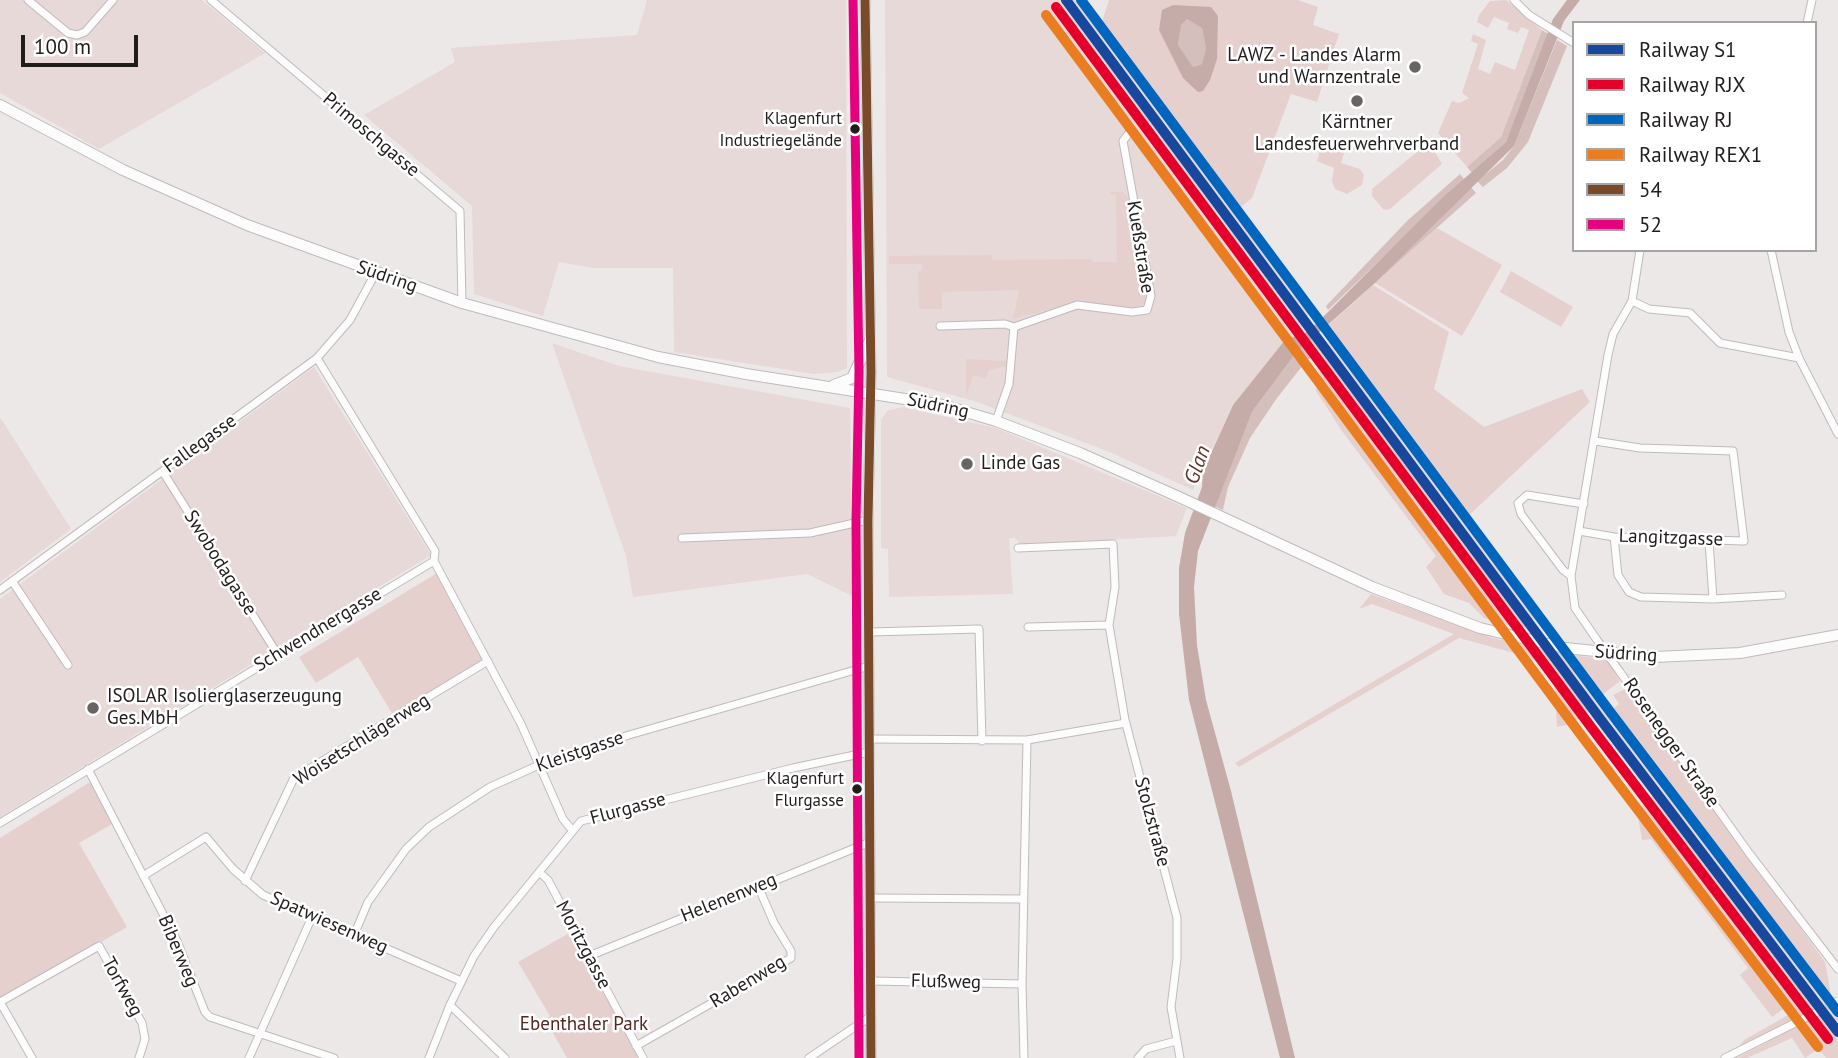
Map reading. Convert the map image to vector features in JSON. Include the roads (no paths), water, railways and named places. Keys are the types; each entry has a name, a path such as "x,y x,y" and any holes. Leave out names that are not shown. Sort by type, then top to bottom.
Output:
{"main road":[{"path":"865,0 870,340 868,520 871,1058"},
{"name":"Südring","path":"0,105 135,175 247,225 375,274 462,303 650,355 824,387 943,405 996,421 1080,453 1185,499 1425,609 1507,636 1565,648 1634,656 1698,656 1762,650 1838,635"},
{"path":"824,387 852,377 870,340"}],"street":[{"path":"28,0 68,33 77,35 85,32 113,0"},
{"name":"Primoschgasse","path":"211,0 460,211 462,303"},
{"path":"1514,0 1539,22 1572,42"},
{"path":"1807,21 1812,0"},
{"name":"Kueßstraße","path":"940,326 1006,324 1014,327 1077,304 1132,312 1147,310 1151,296 1123,141 1130,132"},
{"name":"Rosenegger Straße","path":"1640,252 1632,301 1613,334 1571,576 1575,608 1749,853 1819,949 1838,969"},
{"path":"1771,252 1778,293 1799,358 1838,434"},
{"name":"Fallegasse","path":"0,590 317,358 350,320 375,274"},
{"path":"1632,301 1649,309 1690,313 1720,343 1799,358"},
{"path":"996,421 1009,384 1014,327"},
{"path":"317,358 435,551 434,561 488,661 562,819 572,830"},
{"name":"Langitzgasse","path":"1579,531 1614,537 1744,541 1733,451 1640,448 1595,441"},
{"name":"Swobodagasse","path":"163,472 278,654"},
{"path":"1571,576 1563,570 1521,514 1518,503 1527,495 1584,505"},
{"path":"682,538 810,533 868,520"},
{"path":"1614,537 1618,575 1629,592 1641,597 1713,599 1782,594"},
{"path":"1709,541 1713,599"},
{"name":"Stolzstraße","path":"1018,548 1113,544 1115,587 1109,625 1126,723 1177,918 1177,958 1171,1007 1180,1058"},
{"name":"Schwendnergasse","path":"0,822 434,561"},
{"path":"12,581 68,665"},
{"path":"1028,627 1109,625"},
{"path":"870,632 979,629 982,741"},
{"name":"Woisetschlägerweg","path":"245,881 294,778 488,661"},
{"name":"Kleistgasse","path":"354,934 381,882 419,836 472,797 539,765 629,735 869,666"},
{"path":"870,739 1027,740 1126,723"},
{"path":"1024,1058 1022,984 1027,740"},
{"name":"Flurgasse","path":"429,1058 461,981 494,927 581,821 598,814 869,752"},
{"name":"Biberweg","path":"88,769 177,941 202,1008 210,1017 334,1058"},
{"name":"Spatwiesenweg","path":"143,876 206,837 245,881 263,895 461,981"},
{"name":"Helenenweg","path":"589,956 870,842"},
{"name":"Moritzgasse","path":"539,872 548,880 643,1058"},
{"name":"Rabenweg","path":"636,1046 791,958 791,951 774,923 758,886"},
{"path":"871,898 1023,899"},
{"path":"249,1058 312,917"},
{"name":"Torfweg","path":"0,1002 99,946 142,1023 145,1039 139,1058"},
{"name":"Flußweg","path":"871,981 1022,984"},
{"path":"0,1002 32,1058"},
{"path":"450,1005 505,1058"},
{"path":"1725,1058 1817,1012"},
{"path":"809,1058 871,1016"},
{"path":"1138,1058 1146,1049 1176,1041"}],"rail line":[{"name":"S1","path":"1066,0 1601,720 1838,1032"},
{"name":"RJ","path":"1081,0 1611,713 1838,1012"},
{"name":"RJX","path":"1056,7 1591,727 1828,1039"},
{"name":"REX1","path":"1046,15 1581,735 1818,1047"}],"place":[{"name":"LAWZ - Landes Alarm und Warnzentrale","path":"1415,67"},
{"name":"Kärntner Landesfeuerwehrverband","path":"1357,101"},
{"name":"Klagenfurt Industriegelände","path":"855,129"},
{"name":"Linde Gas","path":"967,464"},
{"name":"ISOLAR Isolierglaserzeugung Ges.MbH","path":"93,708"},
{"name":"Klagenfurt Flurgasse","path":"857,789"}],"water label":[{"name":"Glan","path":"1198,465"}],"park label":[{"name":"Ebenthaler Park","path":"584,1025"}]}
